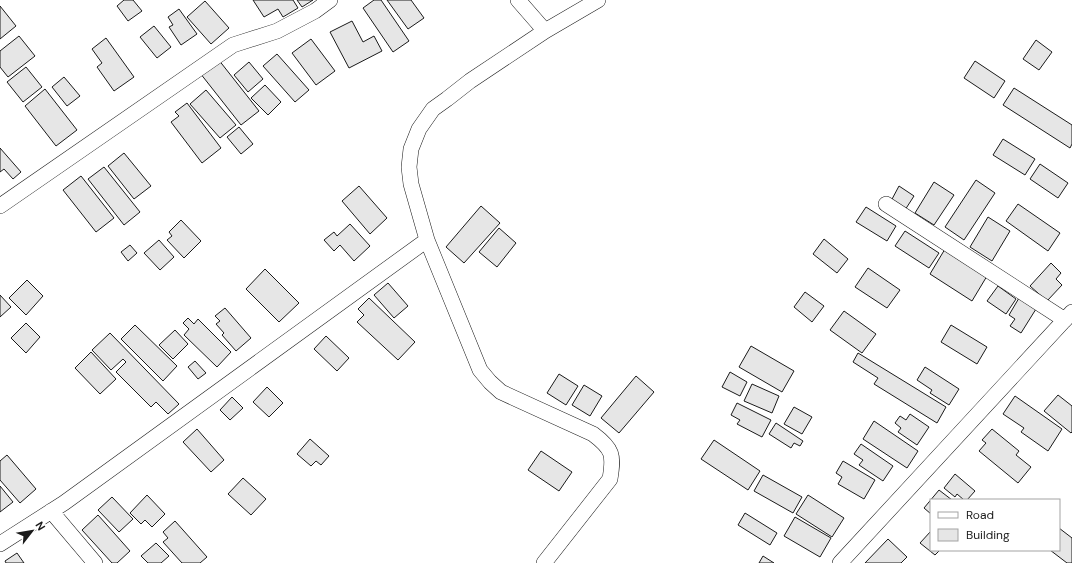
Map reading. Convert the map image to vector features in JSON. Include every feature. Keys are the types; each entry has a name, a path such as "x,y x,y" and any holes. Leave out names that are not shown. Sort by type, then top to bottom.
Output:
{"street":[{"path":"0,206 233,45 277,31 315,11 330,0"},
{"path":"518,0 545,31"},
{"path":"544,563 610,479 613,463 609,450 604,443 593,434 500,392 480,370 427,240 412,190 409,167 411,149 419,129 433,109 470,81 545,31 598,0"},
{"path":"840,563 1068,316 886,204"},
{"path":"0,544 64,503 427,240"},
{"path":"51,511 95,563"}],"building":[{"path":"124,0 133,0 142,11 128,21 117,6"},
{"path":"253,0 293,0 298,8 283,17 278,9 264,17"},
{"path":"297,0 313,0 302,7"},
{"path":"374,0 381,0 409,41 393,52 363,8"},
{"path":"387,0 411,0 424,18 408,29"},
{"path":"205,1 229,28 211,44 187,17"},
{"path":"0,6 16,26 0,39"},
{"path":"179,9 197,34 181,45 169,27 173,25 168,17"},
{"path":"352,21 363,42 374,36 382,51 349,68 330,32"},
{"path":"154,26 171,47 157,58 140,37"},
{"path":"19,36 35,56 8,77 0,67 0,51"},
{"path":"106,38 134,77 114,91 97,67 102,63 92,49"},
{"path":"311,39 335,71 316,85 292,53"},
{"path":"1036,40 1052,52 1039,70 1023,59"},
{"path":"277,54 309,90 295,102 263,66"},
{"path":"218,59 259,111 241,125 200,73"},
{"path":"975,61 1005,81 994,98 964,78"},
{"path":"249,62 263,79 248,92 234,75"},
{"path":"26,67 42,87 23,102 7,82"},
{"path":"64,77 80,96 67,106 52,87"},
{"path":"265,85 281,102 268,115 251,98"},
{"path":"1014,88 1072,125 1072,144 1070,148 1003,105"},
{"path":"45,89 77,130 56,146 25,106"},
{"path":"206,90 236,125 220,138 190,104"},
{"path":"187,103 221,148 202,163 171,122 179,116 175,112"},
{"path":"239,127 253,144 241,154 227,137"},
{"path":"1003,139 1035,159 1025,175 993,155"},
{"path":"0,148 21,172 13,179 4,169 0,172"},
{"path":"124,153 151,186 134,199 108,166"},
{"path":"1040,164 1068,183 1058,198 1030,179"},
{"path":"104,167 140,212 124,225 88,179"},
{"path":"81,176 114,218 96,232 63,190"},
{"path":"976,180 995,193 964,240 945,227"},
{"path":"934,182 954,195 934,225 915,213"},
{"path":"359,186 387,218 370,234 342,201"},
{"path":"899,186 914,196 905,210 891,201"},
{"path":"1018,204 1060,233 1048,251 1006,221"},
{"path":"481,206 500,223 464,263 446,247"},
{"path":"866,207 896,226 887,241 856,222"},
{"path":"988,217 1010,231 992,261 970,247"},
{"path":"181,220 201,241 184,258 167,240 172,236 169,232"},
{"path":"350,224 370,246 354,261 340,245 334,251 324,240 334,232 337,236"},
{"path":"499,228 516,243 497,267 479,252"},
{"path":"905,231 939,253 929,268 895,246"},
{"path":"824,239 848,259 837,273 813,254"},
{"path":"159,240 174,257 160,270 144,253"},
{"path":"130,245 137,253 128,261 121,252"},
{"path":"945,249 987,276 972,301 930,274"},
{"path":"1051,263 1061,273 1056,279 1062,285 1047,301 1030,286"},
{"path":"868,268 900,290 887,308 855,287"},
{"path":"265,269 299,303 279,322 246,289"},
{"path":"27,280 43,296 26,315 9,298"},
{"path":"388,283 408,306 394,318 374,295"},
{"path":"998,286 1016,299 1006,314 987,301"},
{"path":"805,292 824,306 812,322 794,307"},
{"path":"0,295 11,307 0,317"},
{"path":"369,298 415,342 398,360 357,322 364,315 358,309"},
{"path":"1019,298 1036,309 1021,333 1010,326 1015,319 1009,315"},
{"path":"225,308 251,338 236,351 222,335 224,333 216,324 220,321 215,316"},
{"path":"844,311 876,334 862,353 830,330"},
{"path":"188,318 194,324 198,319 231,352 217,367 184,335 189,329 183,323"},
{"path":"26,323 40,337 26,353 11,338"},
{"path":"135,325 177,366 163,381 121,339"},
{"path":"951,325 987,347 977,364 941,342"},
{"path":"175,330 188,344 173,359 159,345"},
{"path":"110,333 179,404 168,414 156,402 151,407 116,372 126,362 123,359 111,370 92,350"},
{"path":"326,336 349,358 337,371 314,349"},
{"path":"751,346 794,371 782,392 739,367"},
{"path":"91,352 116,379 100,394 75,368"},
{"path":"858,353 946,407 937,423 874,384 878,378 853,362"},
{"path":"195,361 206,373 198,379 188,367"},
{"path":"925,367 959,389 949,405 930,393 932,390 917,380"},
{"path":"730,372 747,382 740,396 722,387"},
{"path":"559,374 578,386 566,405 547,393"},
{"path":"636,376 654,392 619,433 601,418"},
{"path":"752,384 779,396 772,413 744,401"},
{"path":"584,385 602,396 590,416 572,405"},
{"path":"267,387 283,403 269,417 253,402"},
{"path":"1058,395 1072,406 1071,433 1044,411"},
{"path":"1015,396 1062,429 1048,451 1021,432 1024,428 1003,414"},
{"path":"232,397 243,408 230,420 220,410"},
{"path":"737,403 771,420 762,437 737,424 740,420 731,415"},
{"path":"794,407 812,417 802,434 784,424"},
{"path":"910,414 929,427 917,445 898,432 901,428 895,423 900,416 906,420"},
{"path":"874,421 918,451 907,468 863,439"},
{"path":"776,423 803,441 800,446 794,443 791,448 769,434"},
{"path":"197,429 224,460 211,472 183,442"},
{"path":"992,429 1019,451 1016,455 1031,467 1018,483 979,451 986,443 982,440"},
{"path":"310,439 329,456 321,465 316,461 311,466 297,454"},
{"path":"714,440 760,471 748,490 701,459"},
{"path":"861,444 893,466 883,481 859,465 863,460 854,454"},
{"path":"541,451 572,472 559,491 528,470"},
{"path":"7,455 36,489 20,503 0,480 0,461"},
{"path":"843,461 875,480 864,499 838,484 842,477 836,473"},
{"path":"955,474 975,491 968,499 963,499 957,494 955,497 944,488"},
{"path":"763,475 802,497 793,513 754,491"},
{"path":"243,478 266,499 251,515 228,494"},
{"path":"0,486 13,502 0,512"},
{"path":"939,490 951,499 932,499"},
{"path":"147,495 165,514 152,527 145,520 141,524 130,513"},
{"path":"808,495 844,518 832,537 796,514"},
{"path":"112,497 133,519 119,532 98,510"},
{"path":"930,501 930,513 924,508"},
{"path":"745,513 777,533 770,545 738,525"},
{"path":"98,515 130,551 117,563 112,563 82,530"},
{"path":"795,517 831,538 820,557 784,536"},
{"path":"175,521 207,557 200,563 182,563 163,542 168,538 163,532"},
{"path":"1060,529 1072,538 1072,563 1067,563 1051,551 1060,551"},
{"path":"930,532 930,551 920,543"},
{"path":"888,539 907,557 901,563 865,563"},
{"path":"156,543 169,556 161,563 148,563 141,556"},
{"path":"930,551 939,551 935,555"},
{"path":"17,553 24,563 6,563 5,561"},
{"path":"763,556 774,563 759,563"}]}
